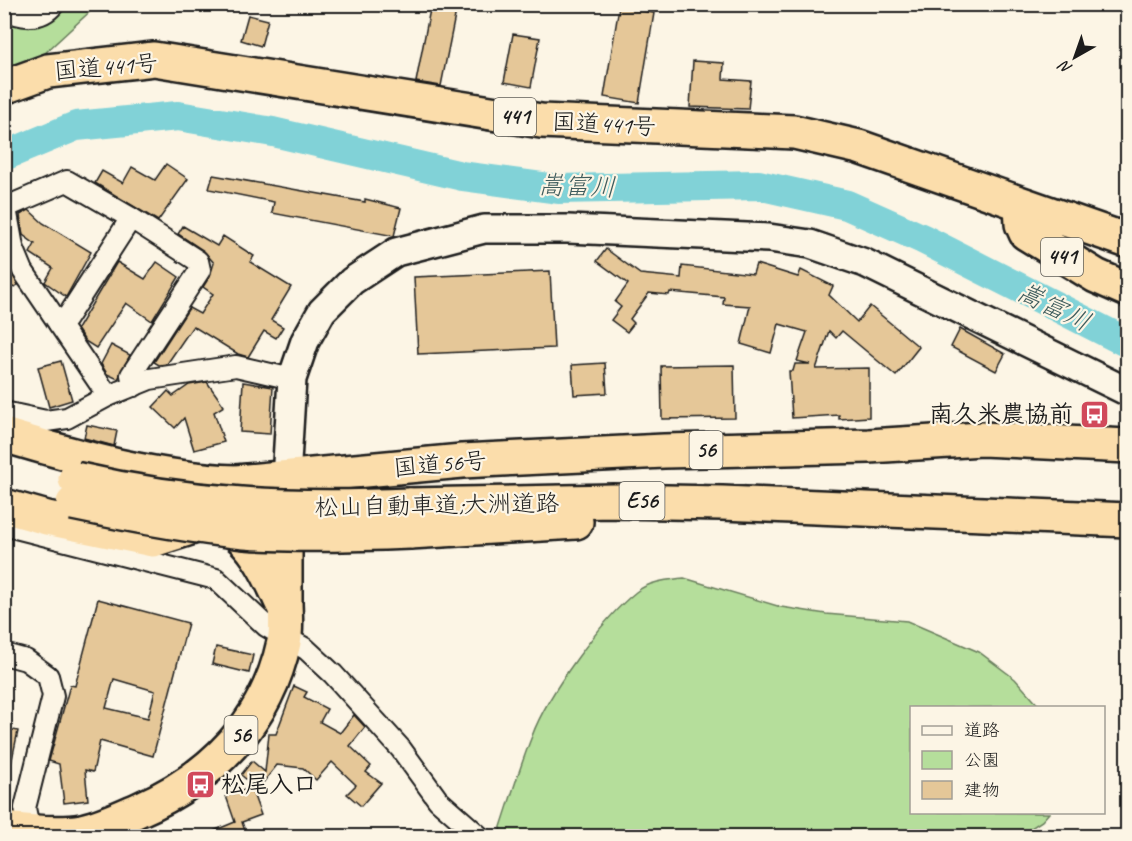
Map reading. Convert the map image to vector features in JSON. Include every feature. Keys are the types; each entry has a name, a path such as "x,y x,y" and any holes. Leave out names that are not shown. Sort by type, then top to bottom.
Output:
{"highway":[{"name":"国道441号","path":"4,87 48,71 154,59 542,121 794,132 859,147 1128,241"},
{"name":"441","path":"1021,204 1022,224 1026,233 1096,276 1128,290"},
{"name":"国道56号","path":"4,435 104,463 199,480 286,479 462,460 664,450 869,446 982,439 1128,446"},
{"name":"松山自動車道;大洲道路","path":"4,457 74,491"},
{"path":"4,506 153,540 211,521 286,479"},
{"name":"56","path":"17,830 81,831 111,821 158,801 200,774 231,749 256,716 273,679 285,625 286,479"},
{"name":"松山自動車道;大洲道路","path":"4,483 74,491 130,492 248,507 409,519 613,501 722,503 1128,520"},
{"path":"211,521 225,525 248,544 271,577 285,625"}],"street":[{"path":"4,8 16,15 33,17 49,10 54,4"},
{"path":"108,396 22,271 5,208 67,181 198,261 200,270 131,375 134,386"},
{"path":"59,324 66,319 131,218"},
{"path":"286,479 292,379 305,341 322,311 352,281 396,252 442,238 484,229 568,229 769,238 810,244 865,263 1128,392"},
{"path":"4,412 46,421 67,418 108,396 150,379 236,366 292,379"},
{"path":"4,525 216,579 242,606 285,625 401,749 438,800 479,837"},
{"path":"4,654 26,660 48,676 53,696 25,808 17,830"}],"green space":[{"path":"5,5 97,5 5,90"},
{"path":"684,578 781,607 826,614 907,621 979,652 1015,679 1039,706 910,706 910,814 1048,814 1042,821 1019,836 498,836 539,719 563,680 592,639 622,604 641,588 665,580"}],"building":[{"path":"431,4 457,6 441,86 416,82"},
{"path":"619,7 654,13 639,103 604,97"},
{"path":"248,15 268,20 261,46 241,40"},
{"path":"513,34 540,38 531,87 504,82"},
{"path":"693,61 724,63 723,79 751,81 748,109 690,107"},
{"path":"166,164 188,179 158,221 95,183 102,171 123,183 132,167 155,180"},
{"path":"213,175 365,202 365,199 401,208 394,236 272,213 274,202 209,189"},
{"path":"29,210 43,223 91,252 66,297 45,282 53,268 30,253 35,244 23,235 20,215"},
{"path":"183,226 217,246 223,236 254,256 250,262 291,287 271,320 283,327 276,338 264,331 248,357 238,354 193,326 167,364 159,365 154,362 189,308 200,314 213,294 203,287 214,263 204,251 178,234"},
{"path":"606,249 640,274 681,278 682,266 753,274 756,264 798,277 801,270 833,286 829,295 857,322 870,306 919,347 896,376 842,331 836,338 829,331 816,369 869,368 869,417 839,419 839,415 792,418 789,371 793,371 795,364 810,364 797,361 807,332 779,324 771,353 741,344 750,306 723,304 724,297 670,292 669,295 649,293 630,319 634,323 627,332 611,320 621,307 615,302 628,284 597,261"},
{"path":"4,258 18,285 4,292"},
{"path":"117,262 145,279 157,262 179,277 152,321 126,303 96,348 85,341 77,329"},
{"path":"550,271 554,348 418,354 414,277"},
{"path":"960,329 1005,354 996,371 951,347"},
{"path":"111,345 130,355 118,379 107,374 101,364"},
{"path":"61,361 72,400 49,407 38,367"},
{"path":"605,363 607,393 574,395 572,365"},
{"path":"734,365 735,418 662,419 661,366"},
{"path":"207,382 224,406 214,412 224,442 194,450 184,418 175,428 153,407 168,391 173,396 189,385"},
{"path":"243,382 273,387 270,434 240,432"},
{"path":"87,425 117,431 114,446 84,438"},
{"path":"98,599 188,623 153,756 100,741 93,772 85,770 88,800 64,803 59,764 49,761 70,685 75,686","holes":["114,679 155,691 148,718 106,708"]},
{"path":"216,647 253,655 249,673 212,664"},
{"path":"294,686 307,692 304,697 327,709 320,722 340,733 354,715 365,727 350,746 371,766 366,772 381,783 361,806 347,794 356,785 332,762 316,780 303,768 277,765 258,789 241,775 252,761 265,772 269,734 276,734"},
{"path":"4,728 18,731 10,769 4,768"},
{"path":"251,788 261,815 242,822 247,837 199,837 235,822 226,796"}],"waterway":[{"name":"嵩富川","path":"4,156 76,126 178,116 273,132 462,176 558,189 758,185 847,205 923,239 1128,343"}],"place":[{"name":"南久米農協前","path":"1094,414"},
{"name":"松尾入口","path":"200,784"}]}
